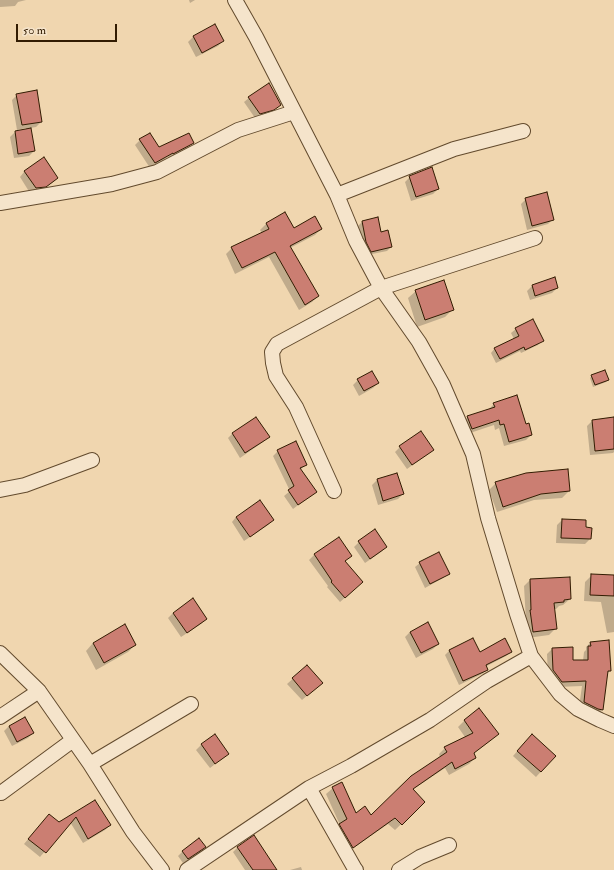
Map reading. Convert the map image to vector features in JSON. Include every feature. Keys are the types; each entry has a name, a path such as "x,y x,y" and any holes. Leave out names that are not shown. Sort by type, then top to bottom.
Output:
{"street":[{"path":"235,0 256,37 337,195 356,241 381,288 419,342 444,385 473,454 488,518 531,656 560,694 578,709 614,726"},
{"path":"0,203 112,184 157,172 238,130 294,112"},
{"path":"337,195 454,149 523,131"},
{"path":"334,491 296,408 276,376 272,352 277,344 381,288 536,238"},
{"path":"0,490 25,484 92,460"},
{"path":"0,653 39,691 90,764 133,832 162,870"},
{"path":"187,870 309,788 351,766 430,720 487,681 531,656"},
{"path":"0,717 39,691"},
{"path":"90,764 191,704"},
{"path":"1,792 72,740"},
{"path":"309,788 356,870"},
{"path":"399,870 420,857 449,845"}],"building":[{"path":"215,24 224,41 202,53 193,36"},
{"path":"269,83 281,105 274,110 260,114 248,97"},
{"path":"37,90 42,122 22,125 16,94"},
{"path":"31,128 35,151 18,154 15,131"},
{"path":"150,133 159,147 189,133 194,143 155,163 139,139"},
{"path":"44,157 58,178 46,187 36,188 24,171"},
{"path":"432,167 439,189 416,197 409,176"},
{"path":"547,192 554,220 532,226 525,198"},
{"path":"285,212 294,228 315,216 322,229 290,246 319,296 305,305 275,252 242,268 231,247 269,229 266,223"},
{"path":"378,217 381,232 388,230 392,247 371,252 366,242 362,221"},
{"path":"555,277 558,288 535,296 532,285"},
{"path":"444,280 454,310 425,320 415,290"},
{"path":"533,319 544,341 525,350 524,347 500,359 494,348 519,336 515,328"},
{"path":"605,370 609,380 595,385 591,375"},
{"path":"372,371 379,383 364,391 357,379"},
{"path":"517,395 526,424 529,423 532,435 509,442 504,424 500,425 499,420 472,429 467,416 495,407 493,403"},
{"path":"256,417 270,437 245,453 232,433"},
{"path":"614,417 614,449 595,451 592,420"},
{"path":"421,431 434,450 412,465 399,446"},
{"path":"296,441 307,465 300,468 317,492 298,505 288,490 294,486 277,450"},
{"path":"568,469 570,491 541,494 503,507 495,482 526,473"},
{"path":"397,473 404,494 383,501 377,479"},
{"path":"260,500 274,520 250,537 236,517"},
{"path":"562,519 586,520 586,527 592,528 591,539 561,538"},
{"path":"375,529 387,547 370,559 358,541"},
{"path":"339,537 352,556 345,561 363,582 345,598 331,582 332,581 314,554"},
{"path":"439,552 450,574 430,584 419,562"},
{"path":"591,574 614,575 614,596 590,595"},
{"path":"570,577 571,599 564,600 564,602 554,603 557,629 533,632 530,610 530,579"},
{"path":"193,598 207,619 187,633 173,613"},
{"path":"428,622 439,644 421,653 410,632"},
{"path":"125,624 136,645 104,663 93,643"},
{"path":"473,638 480,652 505,638 512,652 486,665 488,670 463,681 449,650"},
{"path":"609,640 611,671 608,671 603,710 584,702 586,681 562,682 553,670 552,648 573,647 573,660 588,660 588,646 591,646 590,642"},
{"path":"307,665 323,683 307,696 292,678"},
{"path":"479,708 499,734 474,753 476,758 455,769 452,762 413,789 425,802 402,825 395,818 353,848 339,824 347,819 332,787 342,782 356,813 365,806 371,815 411,776 447,752 444,747 473,733 464,720"},
{"path":"25,717 34,733 17,742 9,726"},
{"path":"215,734 229,754 215,764 201,744"},
{"path":"532,734 556,756 541,772 517,751"},
{"path":"95,800 111,825 88,839 76,817 46,853 28,839 49,814 59,822"},
{"path":"254,835 277,870 253,870 237,847"},
{"path":"199,838 206,847 188,859 182,851"}]}
